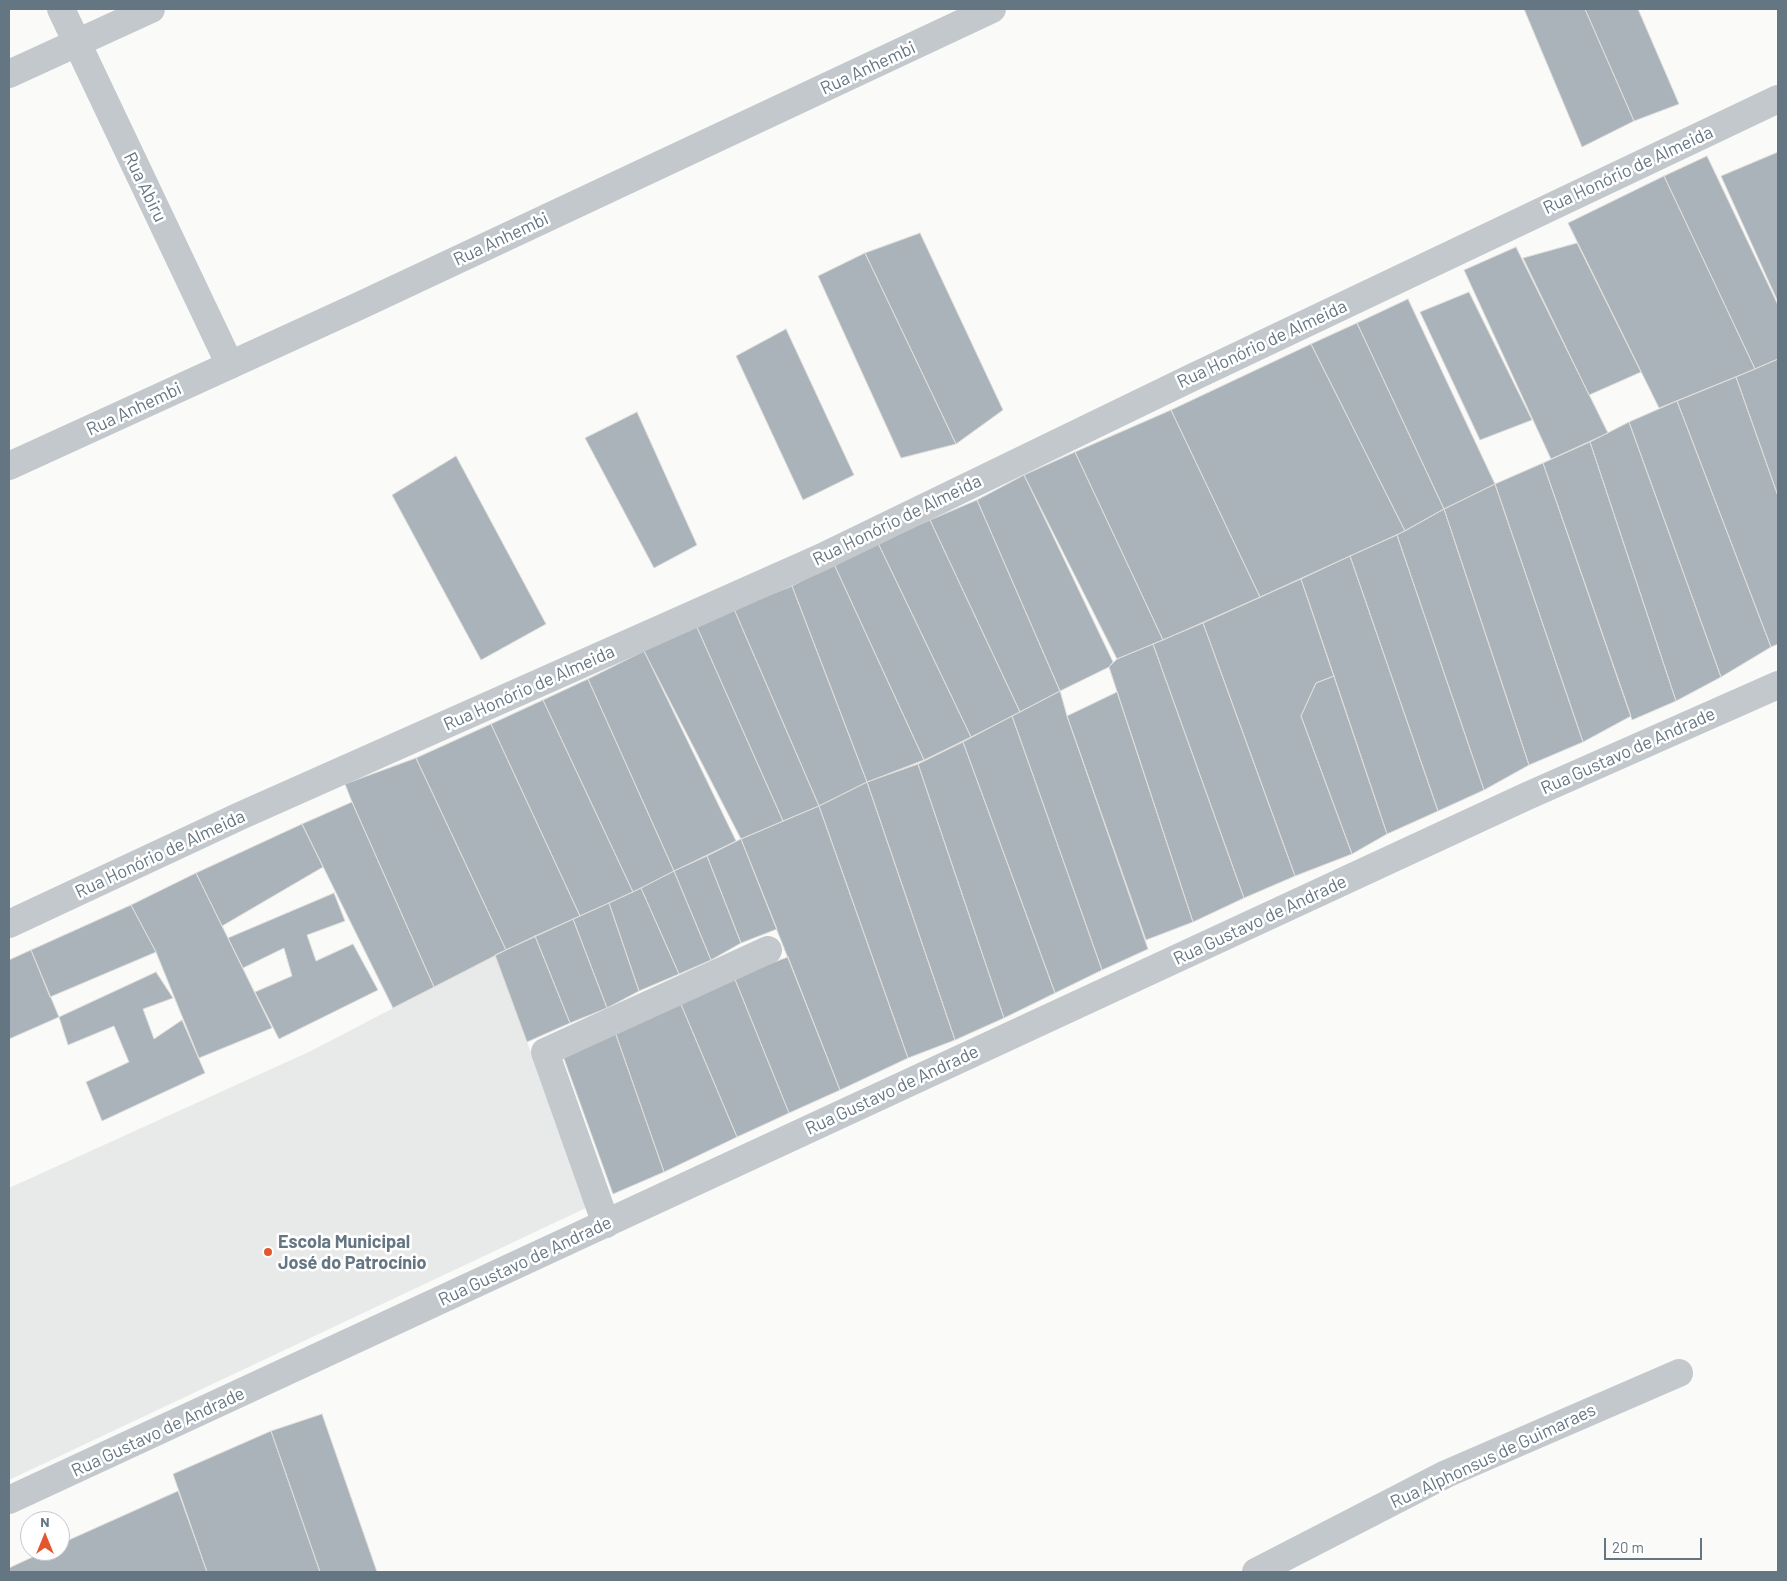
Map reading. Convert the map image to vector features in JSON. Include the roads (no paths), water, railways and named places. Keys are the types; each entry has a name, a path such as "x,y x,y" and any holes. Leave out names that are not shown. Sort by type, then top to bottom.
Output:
{"street":[{"name":"Rua Abiru","path":"61,9 230,365"},
{"path":"9,74 151,9"},
{"name":"Rua Anhembi","path":"9,466 230,365 992,9"},
{"name":"Rua Honório de Almeida","path":"9,924 249,812 820,558 1188,379 1778,99"},
{"name":"Rua Gustavo de Andrade","path":"9,1500 1525,796 1778,685"},
{"path":"606,1224 545,1052 768,950"},
{"name":"Rua Alphonsus de Guimaraes","path":"1256,1572 1446,1474 1679,1373"}],"place":[{"name":"Escola Municipal José do Patrocínio","path":"268,1252"}]}
